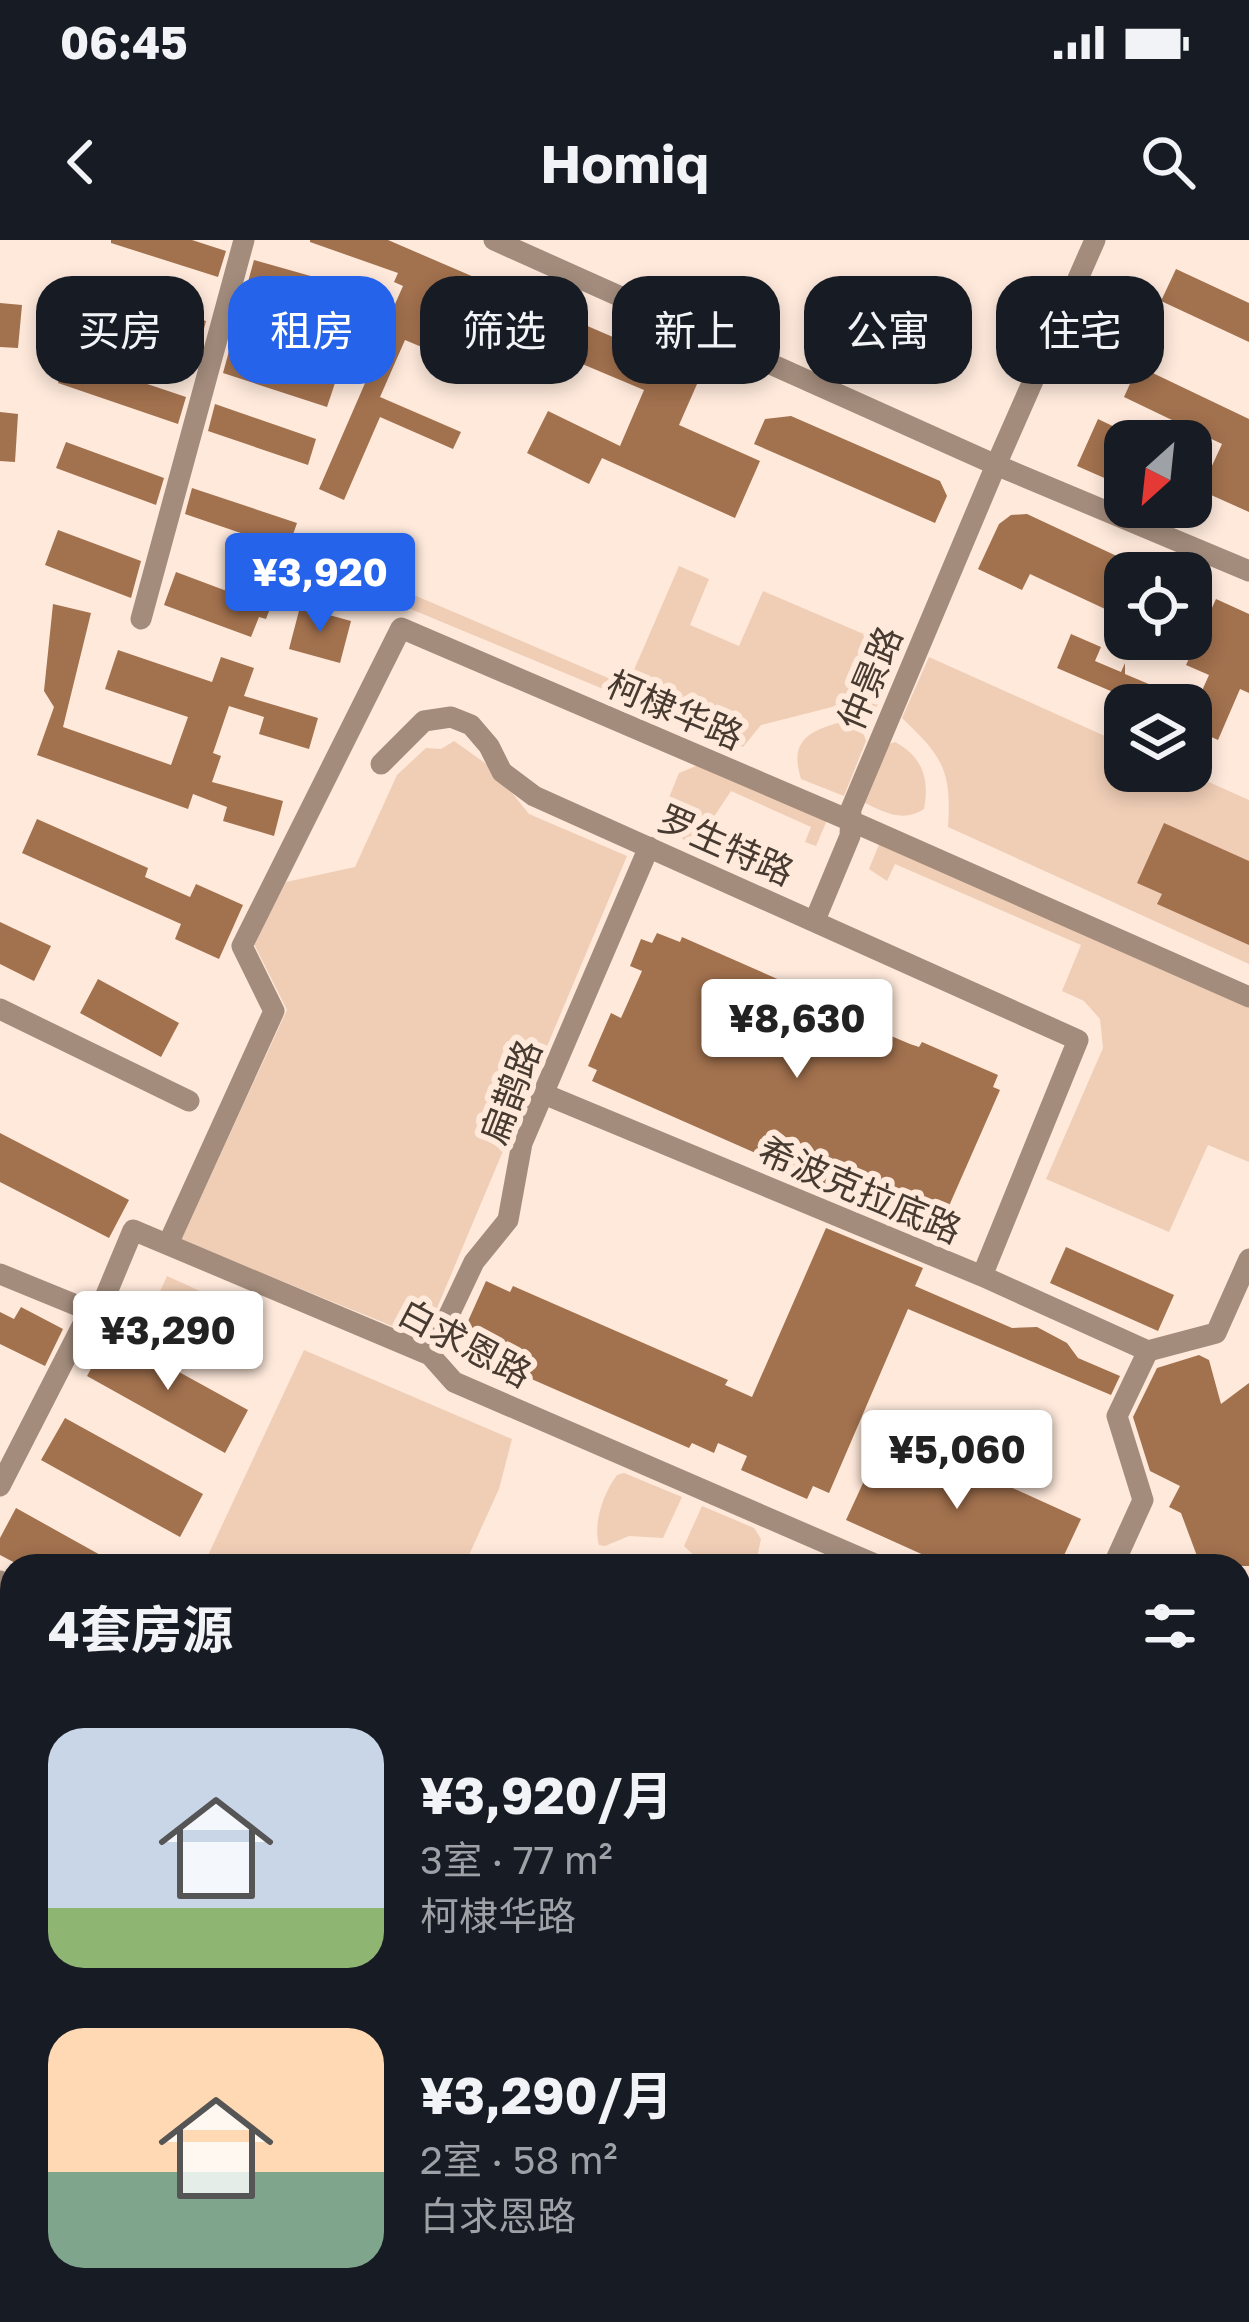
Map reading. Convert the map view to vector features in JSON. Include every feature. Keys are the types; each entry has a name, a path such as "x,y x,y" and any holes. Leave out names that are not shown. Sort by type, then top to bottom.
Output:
{"street":[{"path":"142,619 244,240"},
{"name":"仲景路","path":"815,920 850,836 851,808 1095,240"},
{"path":"506,243 996,465 1249,571"},
{"name":"柯棣华路","path":"168,1244 274,1011 242,946 401,628 1249,997"},
{"name":"罗生特路","path":"381,764 424,721 451,717 471,725 502,772 534,796 1078,1040 982,1276"},
{"name":"扁鹊路","path":"430,1354 474,1262 508,1220 522,1143 649,847"},
{"path":"0,1009 189,1101"},
{"name":"希波克拉底路","path":"544,1094 982,1276 1148,1352"},
{"path":"0,1274 98,1314 133,1230 168,1244"},
{"name":"白求恩路","path":"168,1244 430,1354 454,1382 851,1554"},
{"path":"1118,1554 1143,1500 1117,1416 1148,1352 1216,1333 1248,1266"},
{"path":"0,1486 82,1325"}],"shaded area":[{"path":"313,552 627,686 679,566 709,579 690,625 739,646 763,591 901,650 876,708 840,705 761,725 743,747 307,566"},
{"path":"929,657 1104,736 1104,792 1212,792 1212,783 1249,800 1249,964 948,827 942,765 902,718"},
{"path":"838,723 859,729 866,741 844,796 801,779 798,767 803,741"},
{"path":"454,741 492,768 529,814 627,856 424,1339 181,1240 287,1010 254,944 286,882 355,867 397,775 426,748 441,749"},
{"path":"895,742 918,761 925,778 924,809 908,815 863,802 886,745"},
{"path":"701,764 827,820 816,846 805,842 811,827 731,791 694,847 659,822 679,773"},
{"path":"880,842 1249,1004 1249,1162 1208,1145 1169,1232 1046,1179 1103,1048 1100,1019 1084,1001 1062,991 1081,945 895,864 887,881 869,869"},
{"path":"167,1276 253,1315 231,1366 144,1327"},
{"path":"304,1350 512,1439 499,1489 469,1554 209,1554"},
{"path":"624,1473 682,1497 663,1538 629,1536 599,1545 598,1518 604,1500 617,1475"},
{"path":"702,1506 754,1528 761,1539 758,1554 692,1554 684,1546"}],"building":[{"path":"111,240 192,240 226,251 218,277"},
{"path":"388,240 471,276 420,276 420,346 405,340 396,361 396,302 403,286 396,283 398,273 310,242"},
{"path":"254,260 311,276 250,276"},
{"path":"1176,269 1249,303 1249,342 1164,302"},
{"path":"0,303 22,305 18,348 0,347"},
{"path":"588,326 612,337 612,377 588,366"},
{"path":"1164,378 1249,419 1249,512 1212,495 1212,466 1222,444 1212,439 1212,420 1172,420 1124,397 1130,384 1164,384"},
{"path":"61,384 147,384 186,397 178,424"},
{"path":"257,384 335,384 327,407"},
{"path":"365,384 386,384 380,397 461,432 453,449 380,417 344,500 319,489"},
{"path":"630,384 697,384 679,425 760,461 735,518 602,458 589,484 527,453 548,411 620,446 644,390"},
{"path":"215,404 316,439 308,465 208,431"},
{"path":"0,412 18,414 15,462 0,461"},
{"path":"791,416 940,481 947,496 935,523 754,444 765,419"},
{"path":"1098,419 1104,422 1104,478 1077,466"},
{"path":"66,442 164,478 156,505 56,468"},
{"path":"192,488 297,523 288,549 185,514"},
{"path":"1027,514 1108,552 1104,552 1104,608 1030,574 1022,590 978,569 999,524 1011,515"},
{"path":"58,530 141,561 131,598 45,565"},
{"path":"242,566 281,580 266,619 259,617 251,637 164,605 176,572 232,593"},
{"path":"1216,599 1249,614 1249,693 1240,689 1218,740 1212,737 1212,684 1205,684 1209,675 1186,665 1188,660 1212,660"},
{"path":"53,604 91,613 63,727 171,765 188,717 105,689 118,650 212,682 221,657 254,668 244,696 318,718 309,749 259,734 264,717 229,706 213,753 221,756 212,782 283,801 274,836 223,821 227,807 193,794 188,809 37,755 54,707 44,691"},
{"path":"300,607 351,621 340,663 289,649"},
{"path":"1071,634 1101,647 1095,661 1121,672 1125,663 1125,674 1149,684 1104,684 1104,688 1057,668"},
{"path":"37,819 148,868 145,877 190,897 196,884 243,905 219,959 175,939 181,924 22,853"},
{"path":"1164,823 1249,861 1249,945 1157,904 1162,894 1137,883"},
{"path":"0,922 51,946 34,981 0,964"},
{"path":"657,933 680,942 682,937 880,1024 877,1030 919,1047 922,1042 998,1075 993,1087 1000,1090 934,1240 838,1200 842,1191 592,1081 597,1070 588,1066 611,1013 621,1018 642,971 630,966 641,939 652,943"},
{"path":"98,979 179,1023 161,1057 80,1013"},
{"path":"0,1133 129,1200 109,1238 0,1182"},
{"path":"826,1228 923,1268 915,1286 1012,1328 1037,1327 1067,1343 1078,1358 1120,1376 1111,1395 908,1309 829,1493 813,1486 807,1499 741,1470 747,1456 718,1443 714,1453 692,1443 689,1448 481,1357 484,1349 460,1339 486,1281 510,1292 513,1286 728,1380 725,1385 752,1397"},
{"path":"1066,1247 1174,1295 1158,1331 1050,1283"},
{"path":"21,1307 63,1329 45,1366 0,1344 0,1312 14,1319"},
{"path":"110,1334 248,1410 225,1453 87,1376"},
{"path":"1199,1355 1209,1360 1221,1404 1249,1383 1249,1554 1196,1554 1181,1513 1169,1507 1180,1486 1150,1471 1133,1417 1157,1368"},
{"path":"65,1418 203,1494 180,1537 41,1460"},
{"path":"887,1431 1081,1519 1065,1554 921,1554 846,1520"},
{"path":"16,1508 98,1554 0,1554 0,1538"}]}
